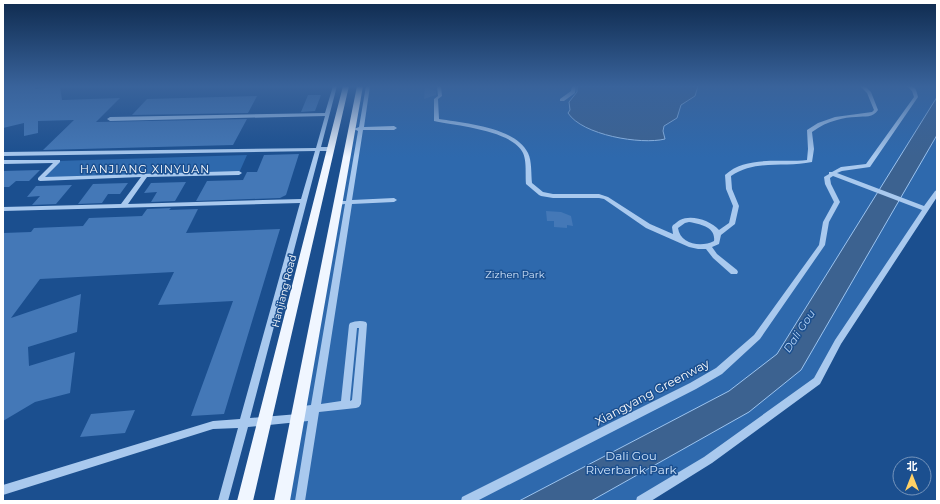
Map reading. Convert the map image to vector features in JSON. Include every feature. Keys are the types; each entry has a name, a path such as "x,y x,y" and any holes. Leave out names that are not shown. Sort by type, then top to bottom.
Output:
{"main road":[{"name":"Hanjiang Road","path":"245,501 340,110"},
{"path":"282,501 337,203 356,130 358,110"}],"street":[{"path":"222,501 329,110"},
{"path":"300,501 349,202 356,130 362,110"},
{"path":"436,110 436,120 479,128 515,140 526,153 529,184 541,194 553,196 598,196 606,198 648,226 694,246 708,247 717,242 718,234 714,229 703,222 683,221 678,224 675,231 681,240"},
{"path":"718,234 732,224 736,206 728,189 728,175 737,167 766,163 810,161 811,149 809,131 814,127 820,123 836,118 869,115 874,113 876,110"},
{"path":"831,173 842,169 868,166 907,110"},
{"path":"110,119 328,114"},
{"path":"356,130 394,128"},
{"path":"3,154 331,150"},
{"path":"3,162 58,160 40,179 239,173"},
{"path":"831,173 922,208"},
{"name":"Xiangyang Greenway","path":"466,501 693,386 719,371 757,338 822,245 826,222 837,202 828,184 827,177 831,173"},
{"path":"123,206 145,176"},
{"path":"641,501 708,460 817,381 838,342 922,208 937,192"},
{"path":"337,203 394,200"},
{"path":"3,209 304,202"},
{"path":"708,247 715,256 734,272"},
{"path":"3,490 213,425 265,422 298,414 356,404 363,324 353,325 345,405"}],"green space":[{"name":"Zizhen Park","path":"356,110 937,110 937,192 817,381 641,501 283,501"},
{"path":"247,155 239,173 40,179 58,161"}],"water":[{"path":"570,110 680,110 677,118 664,126 663,131 665,139 655,141 627,139 599,132 575,121 568,113"},
{"name":"Dali Gou","path":"929,110 937,110 937,135 801,370 749,412 591,501 519,501 729,391 777,354"}],"building":[{"path":"3,110 108,110 96,122 247,119 233,145 43,150 74,120 38,121 38,133 24,136 24,123 3,128"},
{"path":"137,110 250,110 248,113 132,115"},
{"path":"302,110 316,110 315,111 301,112"},
{"path":"299,154 286,195 280,198 196,201 207,181 243,180 247,172 257,172 264,155"},
{"path":"40,170 29,181 16,181 9,187 3,187 3,171"},
{"path":"186,182 175,201 151,202 157,192 144,193 151,183"},
{"path":"128,183 120,194 108,194 102,203 78,204 93,184"},
{"path":"72,185 56,204 32,205 40,196 27,197 36,186"},
{"path":"171,208 169,210 198,209 186,233 280,229 224,414 191,416 233,301 158,305 174,272 40,279 11,318 81,294 77,332 28,347 29,366 75,352 70,393 35,402 3,421 3,233 31,232 34,228 83,226 89,218 142,216 147,209"},
{"path":"546,211 561,212 571,216 573,226 567,225 567,228 554,227 554,221 547,221"},
{"path":"135,410 125,433 80,437 91,414"}],"district":[{"name":"HANJIANG XINYUAN","path":"145,169"}],"park label":[{"name":"Dali Gou Riverbank Park","path":"631,462"}]}
